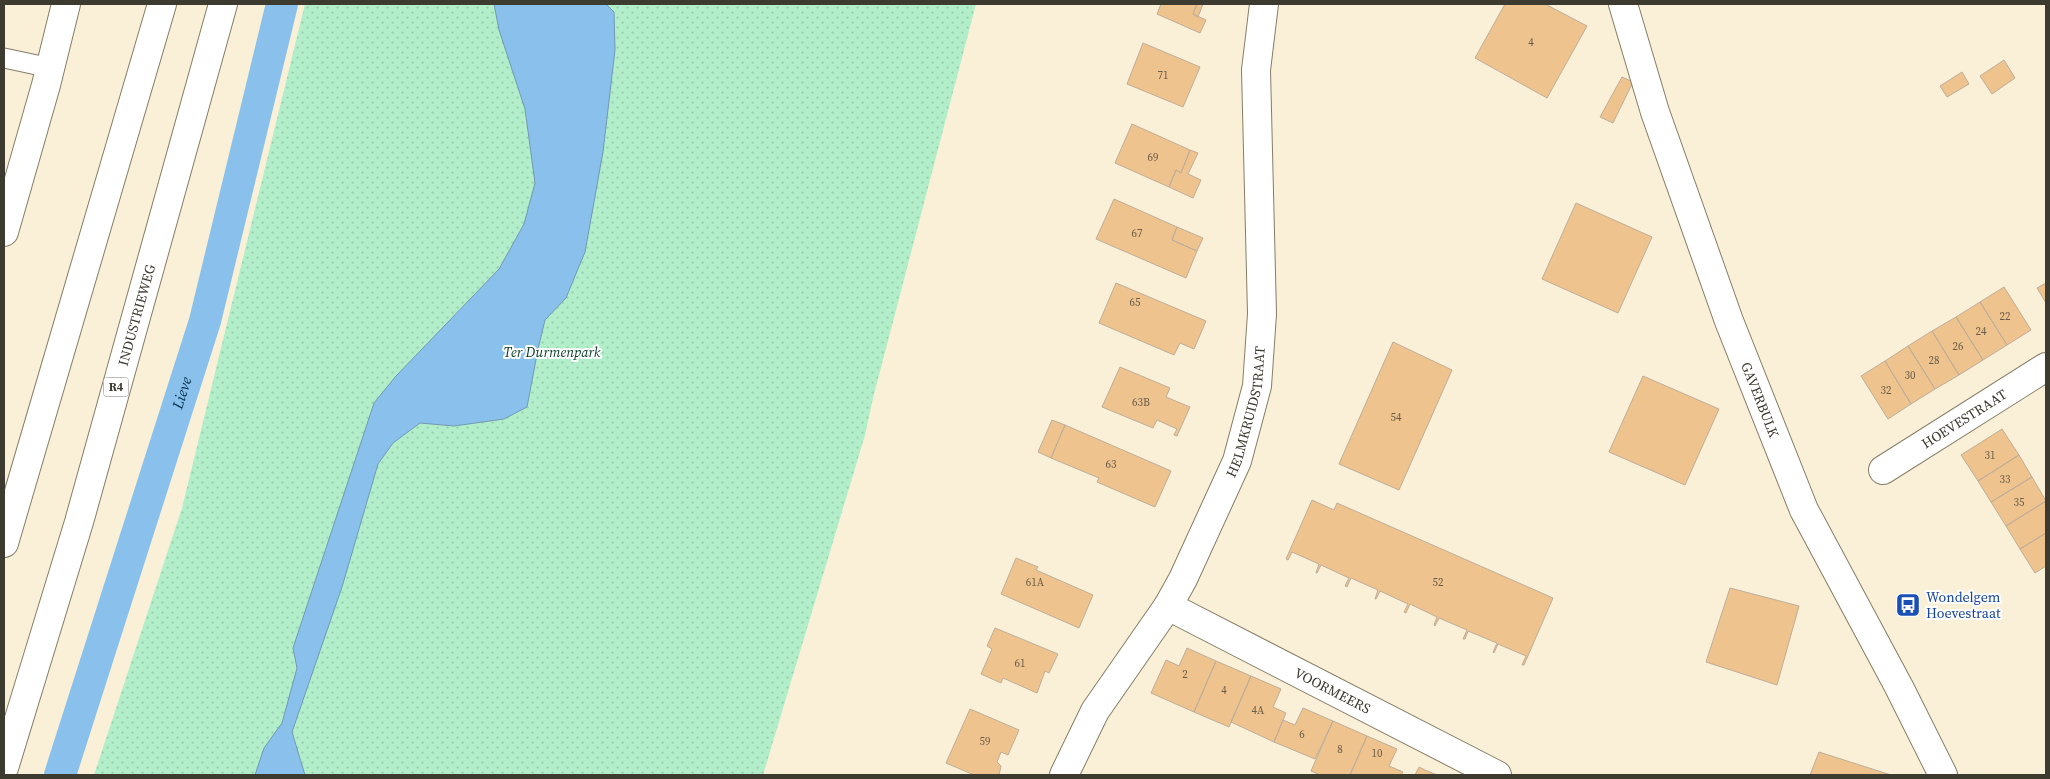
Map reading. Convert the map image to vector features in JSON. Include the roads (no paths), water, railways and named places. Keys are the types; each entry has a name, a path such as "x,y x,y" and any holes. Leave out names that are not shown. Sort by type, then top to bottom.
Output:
{"main road":[{"path":"4,232 51,68 66,4"},
{"path":"4,543 162,4"},
{"name":"INDUSTRIEWEG","path":"4,768 79,522 223,4"},
{"name":"HELMKRUIDSTRAAT","path":"1064,775 1095,712 1168,606 1183,579 1237,462 1257,386 1262,314 1256,70 1264,4"},
{"name":"GAVERBULK","path":"1623,4 1655,112 1728,321 1804,510 1899,687 1943,775"},
{"name":"HOEVESTRAAT","path":"1884,470 2046,367"},
{"name":"VOORMEERS","path":"1168,606 1497,775"}],"lane":[{"path":"4,58 51,68"}],"water":[{"path":"494,4 606,4 614,12 615,50 603,152 585,252 566,298 545,320 527,407 504,419 454,426 420,423 393,443 378,464 342,587 292,732 305,775 255,775 264,748 282,723 297,668 293,648 374,403 396,376 499,269 524,224 535,183 525,109 499,30"}],"waterway":[{"name":"Lieve","path":"60,775 205,321 282,4"}],"place":[{"name":"Wondelgem Hoevestraat","path":"1908,605"}],"park label":[{"name":"Ter Durmenpark","path":"552,352"}]}
